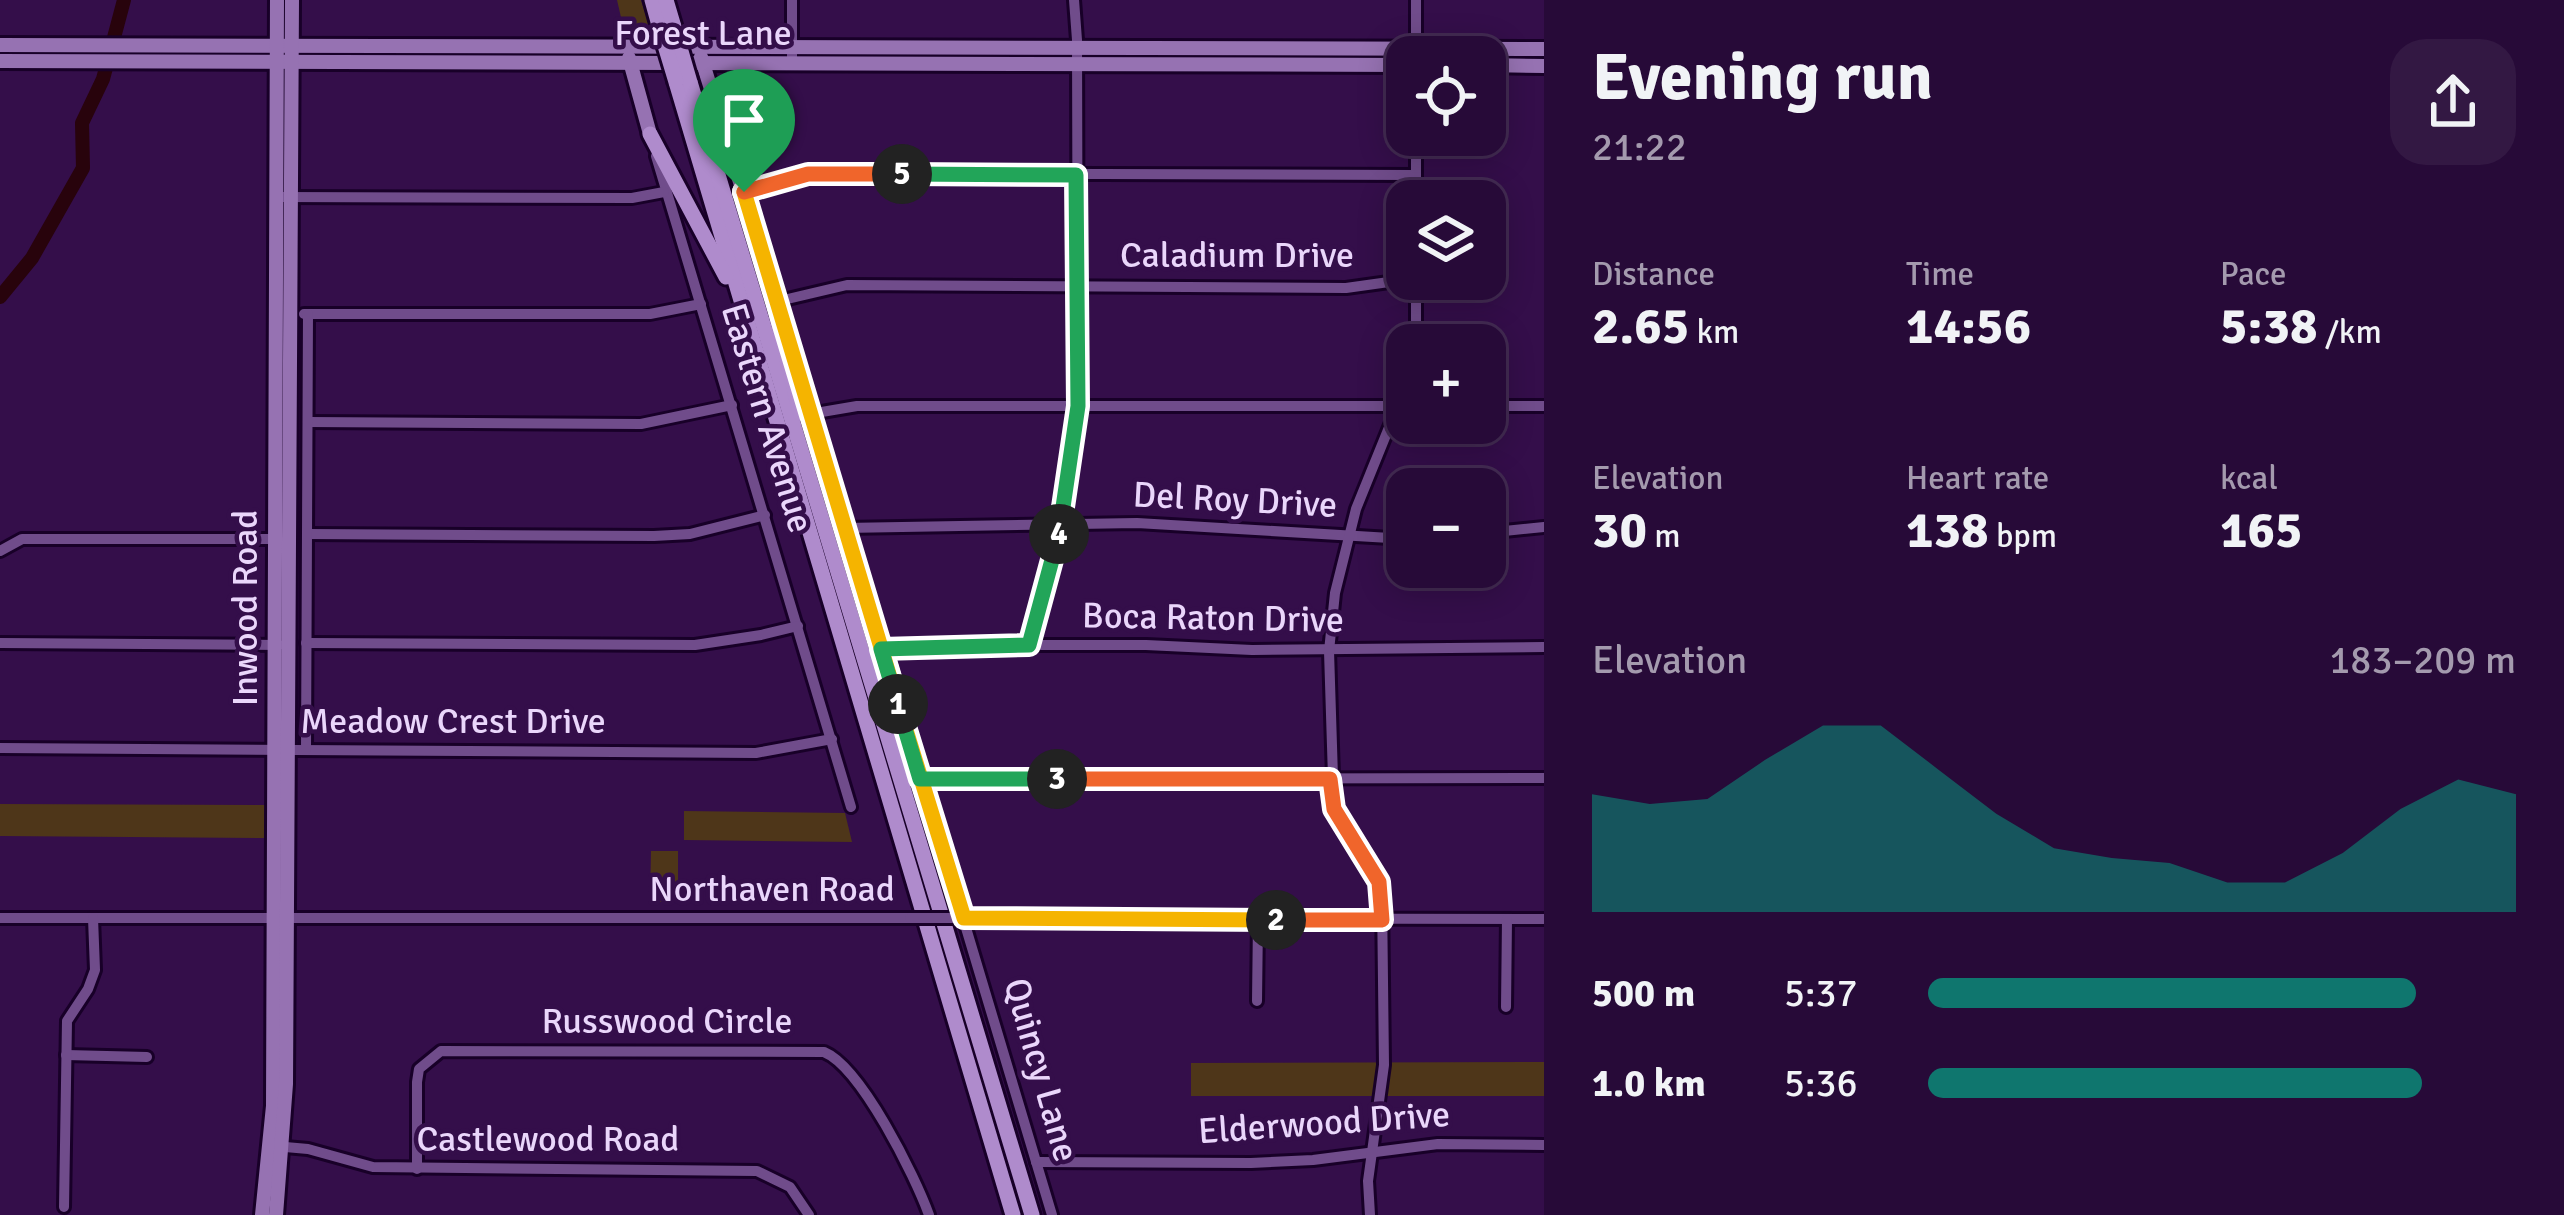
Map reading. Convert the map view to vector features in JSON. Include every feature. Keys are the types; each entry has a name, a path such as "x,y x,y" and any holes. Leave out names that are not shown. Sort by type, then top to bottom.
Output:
{"highway":[{"path":"652,0 667,28 750,328 1013,1215"},
{"path":"666,0 667,28"},
{"path":"683,82 802,452 1032,1215"},
{"path":"650,134 750,328"},
{"path":"759,243 801,419 802,452"}],"main road":[{"name":"Inwood Road","path":"276,1215 284,313 284,54 277,0"},
{"name":"Inwood Road","path":"284,54 292,0"},
{"name":"Forest Lane","path":"0,45 117,45 364,62 445,54 697,47 792,55 1386,64"},
{"name":"Forest Lane","path":"0,61 117,62 408,46 445,54 629,64 734,64 792,55"},
{"path":"364,62 408,46"},
{"name":"Eastern Avenue","path":"629,47 629,64 650,134"},
{"name":"Quincy Lane","path":"697,47 759,243"},
{"name":"Forest Lane","path":"1078,57 1265,48 1386,52"},
{"path":"1265,48 1266,65"},
{"name":"Forest Lane","path":"1506,57 1544,49"},
{"name":"Forest Lane","path":"1506,62 1544,66"},
{"path":"713,90 719,71 734,64"},
{"name":"Inwood Road","path":"262,1215 277,1147"}],"street":[{"path":"792,0 792,55"},
{"path":"1029,645 1062,524 1078,406 1078,57 1073,0"},
{"path":"1416,0 1416,36"},
{"name":"Eastern Avenue","path":"650,134 851,807"},
{"path":"1416,156 1416,180"},
{"path":"744,192 796,176 826,173 1416,175"},
{"path":"284,197 632,198 664,192"},
{"name":"Quincy Lane","path":"759,243 1052,1215"},
{"name":"Caladium Drive","path":"779,301 847,285 1346,288 1386,283"},
{"path":"284,313 650,314 701,304"},
{"path":"306,750 308,314"},
{"path":"308,422 641,424 732,405"},
{"path":"810,414 857,406 1386,406"},
{"path":"1506,406 1544,406"},
{"path":"1370,1215 1368,1181 1384,1065 1382,920 1379,882 1334,809 1329,651 1335,592 1348,537 1386,444"},
{"path":"307,535 654,536 690,534 765,515"},
{"name":"Del Roy Drive","path":"844,528 1158,524 1386,538"},
{"path":"1506,531 1544,526"},
{"path":"2,549 22,539 281,539"},
{"path":"306,643 695,644 798,626"},
{"path":"0,643 281,645"},
{"name":"Boca Raton Drive","path":"881,649 1544,647"},
{"name":"Meadow Crest Drive","path":"0,748 756,753 832,739"},
{"path":"920,779 1544,778"},
{"name":"Northaven Road","path":"0,918 1544,919"},
{"path":"64,1207 67,1021 95,970 93,918"},
{"path":"1506,1007 1507,919"},
{"path":"1257,1001 1258,920"},
{"name":"Russwood Circle","path":"417,1169 419,1069 441,1052 824,1052 843,1064 899,1148 916,1178 928,1215"},
{"path":"66,1054 147,1057"},
{"name":"Elderwood Drive","path":"1036,1162 1251,1163 1438,1144 1544,1145"},
{"name":"Castlewood Road","path":"277,1147 308,1149 373,1168 741,1169 769,1175 790,1187 808,1215"}],"shaded area":[{"path":"617,0 641,0 653,39 626,39"},
{"path":"0,804 267,805 267,838 0,836"},
{"path":"684,811 845,813 852,842 684,840"},
{"path":"651,851 678,851 678,902 650,902"},
{"path":"1544,1062 1544,1096 1191,1096 1191,1063"}],"waterway":[{"path":"0,297 32,258 83,168 82,123 103,79 124,0"}],"route":[{"path":"744,192 779,301 844,528 920,779 964,918 1382,920 1379,882 1340,822 1330,779 920,779 881,649 1029,645 1047,584 1062,524 1078,406 1076,175 826,173 796,176 744,192"}]}
